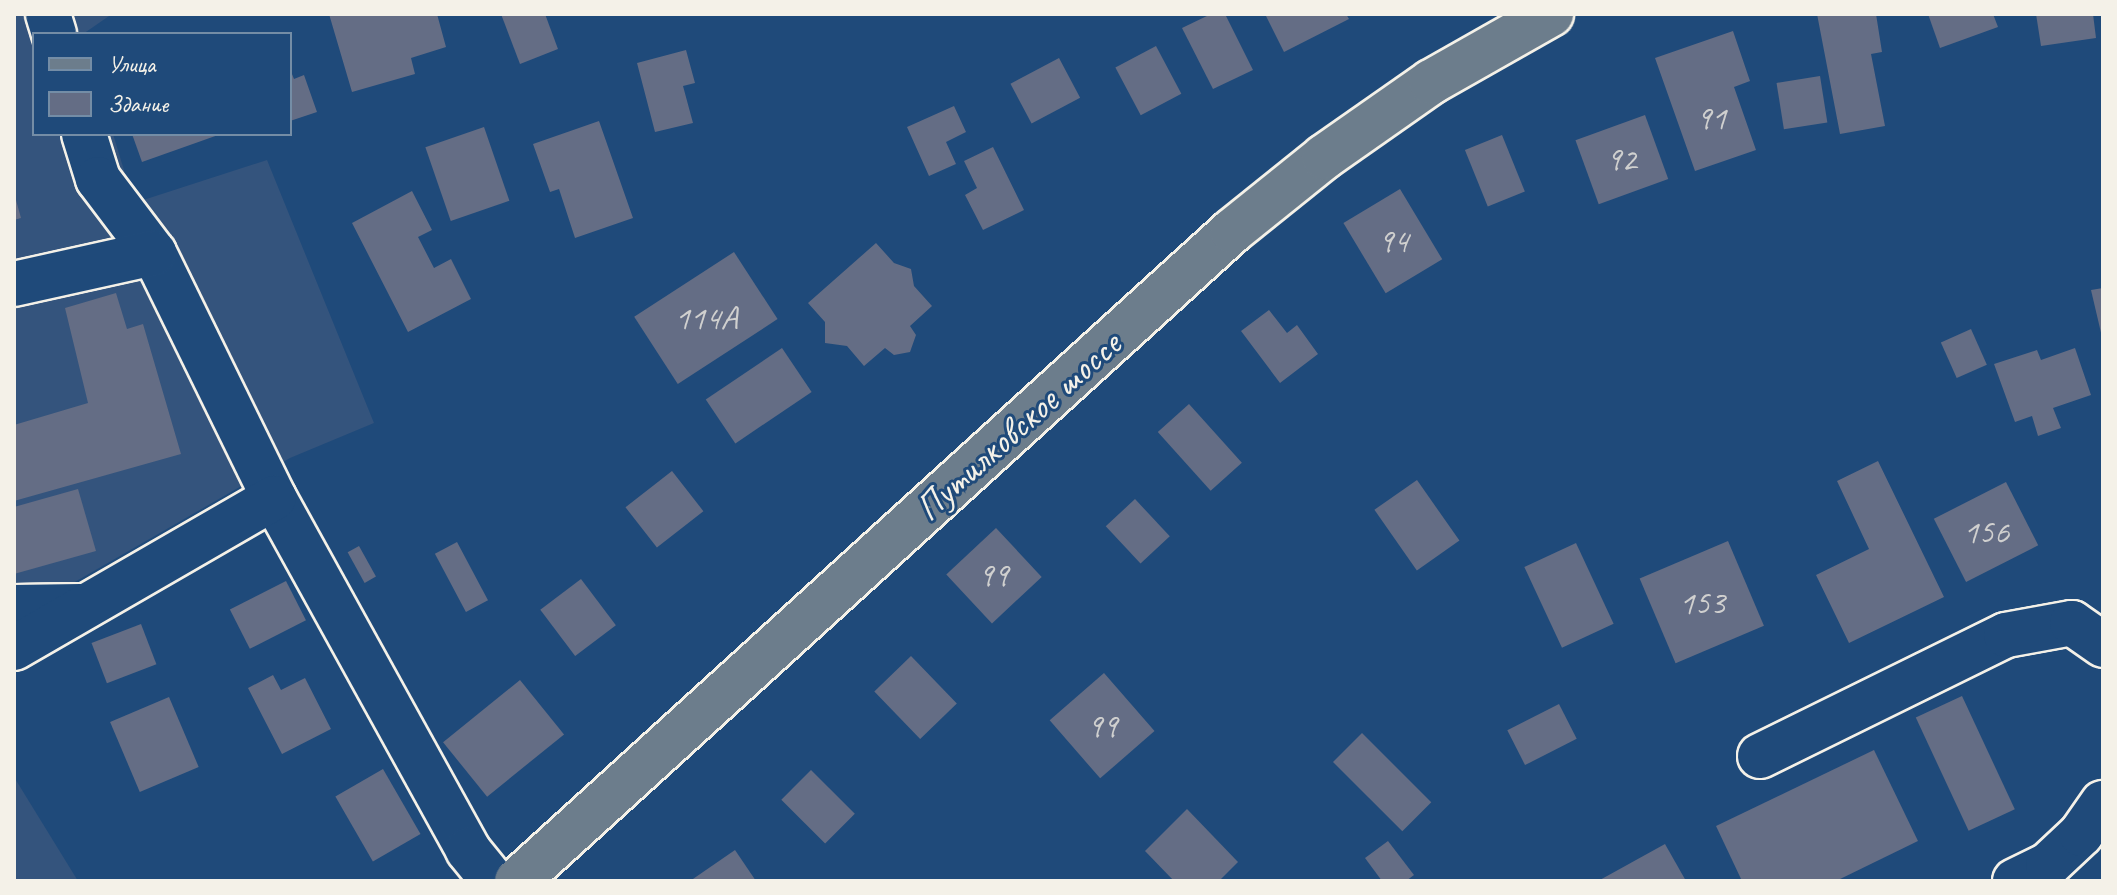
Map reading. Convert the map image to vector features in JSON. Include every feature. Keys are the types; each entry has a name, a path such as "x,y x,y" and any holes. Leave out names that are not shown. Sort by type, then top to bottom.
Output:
{"main road":[{"name":"Путилковское шоссе","path":"517,881 1232,231 1324,157 1431,82 1551,14"}],"lane":[{"path":"85,136 98,179 154,253 274,498 464,842 493,881"},
{"path":"14,284 154,253"},
{"path":"14,648 274,498"},
{"path":"14,607 88,606"},
{"path":"1760,756 2006,635 2072,623 2103,645"},
{"path":"2033,876 2081,834 2103,803"}],"shaded area":[{"path":"14,14 112,14 86,32 32,32 32,136 114,136 134,203 267,160 374,423 290,458 14,617"},
{"path":"14,777 78,881 14,881"}],"building":[{"path":"329,14 437,14 446,47 411,58 415,74 352,92"},
{"path":"501,14 545,14 558,49 520,64"},
{"path":"1211,14 1225,14 1253,70 1213,89 1182,28"},
{"path":"1265,14 1346,14 1349,19 1284,52"},
{"path":"1817,14 1876,14 1882,52 1871,54 1885,126 1840,134"},
{"path":"1928,14 1993,14 1998,27 1940,48"},
{"path":"2036,14 2093,14 2096,38 2041,46"},
{"path":"1733,31 1750,81 1734,87 1756,150 1695,171 1655,58"},
{"path":"1156,46 1181,94 1141,115 1115,68"},
{"path":"686,50 695,83 683,86 693,123 655,132 637,63"},
{"path":"1059,58 1080,98 1032,124 1010,84"},
{"path":"292,74 294,79 304,75 317,112 292,120"},
{"path":"1820,76 1827,122 1784,129 1777,83"},
{"path":"954,106 966,132 946,142 956,164 929,176 907,127"},
{"path":"1645,115 1668,179 1599,204 1575,140"},
{"path":"599,121 633,218 575,238 559,189 550,192 533,144"},
{"path":"484,127 509,201 451,221 425,147"},
{"path":"1502,135 1525,192 1488,207 1465,150"},
{"path":"133,136 215,136 142,162"},
{"path":"993,147 1024,210 983,230 965,195 977,188 964,161"},
{"path":"1400,189 1442,259 1386,293 1343,223"},
{"path":"412,191 432,230 418,237 434,268 451,259 471,299 408,332 352,223"},
{"path":"14,193 21,218 14,220"},
{"path":"876,243 894,263 911,269 914,286 932,306 910,326 916,335 910,352 894,355 885,348 864,366 847,346 825,343 825,322 808,303"},
{"path":"734,252 778,319 678,384 634,317"},
{"path":"2103,288 2103,337 2102,337 2091,290"},
{"path":"116,293 127,329 143,324 181,454 14,501 14,425 88,403 65,308"},
{"path":"1269,310 1287,333 1297,325 1318,354 1280,383 1241,331"},
{"path":"1971,329 1987,365 1957,378 1941,342"},
{"path":"782,348 812,392 735,443 706,399"},
{"path":"2075,348 2091,395 2053,408 2061,428 2038,436 2032,416 2015,422 1994,364 2037,350 2041,360"},
{"path":"1189,404 1242,463 1211,491 1158,432"},
{"path":"1878,461 1944,597 1849,643 1816,575 1869,549 1837,481"},
{"path":"672,471 703,511 657,548 626,507"},
{"path":"1417,480 1459,541 1417,570 1374,510"},
{"path":"2006,482 2038,545 1966,582 1934,519"},
{"path":"78,489 96,551 14,574 14,507"},
{"path":"1135,499 1170,536 1141,564 1106,526"},
{"path":"996,528 1042,577 992,623 946,574"},
{"path":"1728,541 1764,626 1676,663 1640,579"},
{"path":"457,542 488,600 466,612 435,554"},
{"path":"1576,543 1614,624 1562,648 1524,567"},
{"path":"359,546 376,577 365,583 348,552"},
{"path":"581,579 616,625 575,656 540,610"},
{"path":"286,581 306,620 250,649 230,610"},
{"path":"141,624 156,664 107,683 92,643"},
{"path":"911,656 957,703 920,739 874,691"},
{"path":"1104,673 1155,731 1100,778 1050,720"},
{"path":"273,675 281,690 305,678 331,729 282,754 248,688"},
{"path":"520,680 564,734 487,797 443,742"},
{"path":"1962,696 2015,809 1969,831 1916,718"},
{"path":"169,697 199,767 140,792 110,722"},
{"path":"1559,704 1577,739 1525,765 1507,730"},
{"path":"1362,733 1431,802 1402,831 1333,762"},
{"path":"1874,750 1918,841 1836,881 1742,881 1716,826"},
{"path":"383,769 421,834 373,861 335,796"},
{"path":"811,770 855,814 825,844 781,800"},
{"path":"1187,809 1238,862 1219,881 1174,881 1145,851"},
{"path":"1388,841 1414,875 1406,881 1382,881 1365,858"},
{"path":"1665,844 1686,881 1598,881"},
{"path":"735,850 756,881 690,881"}]}
